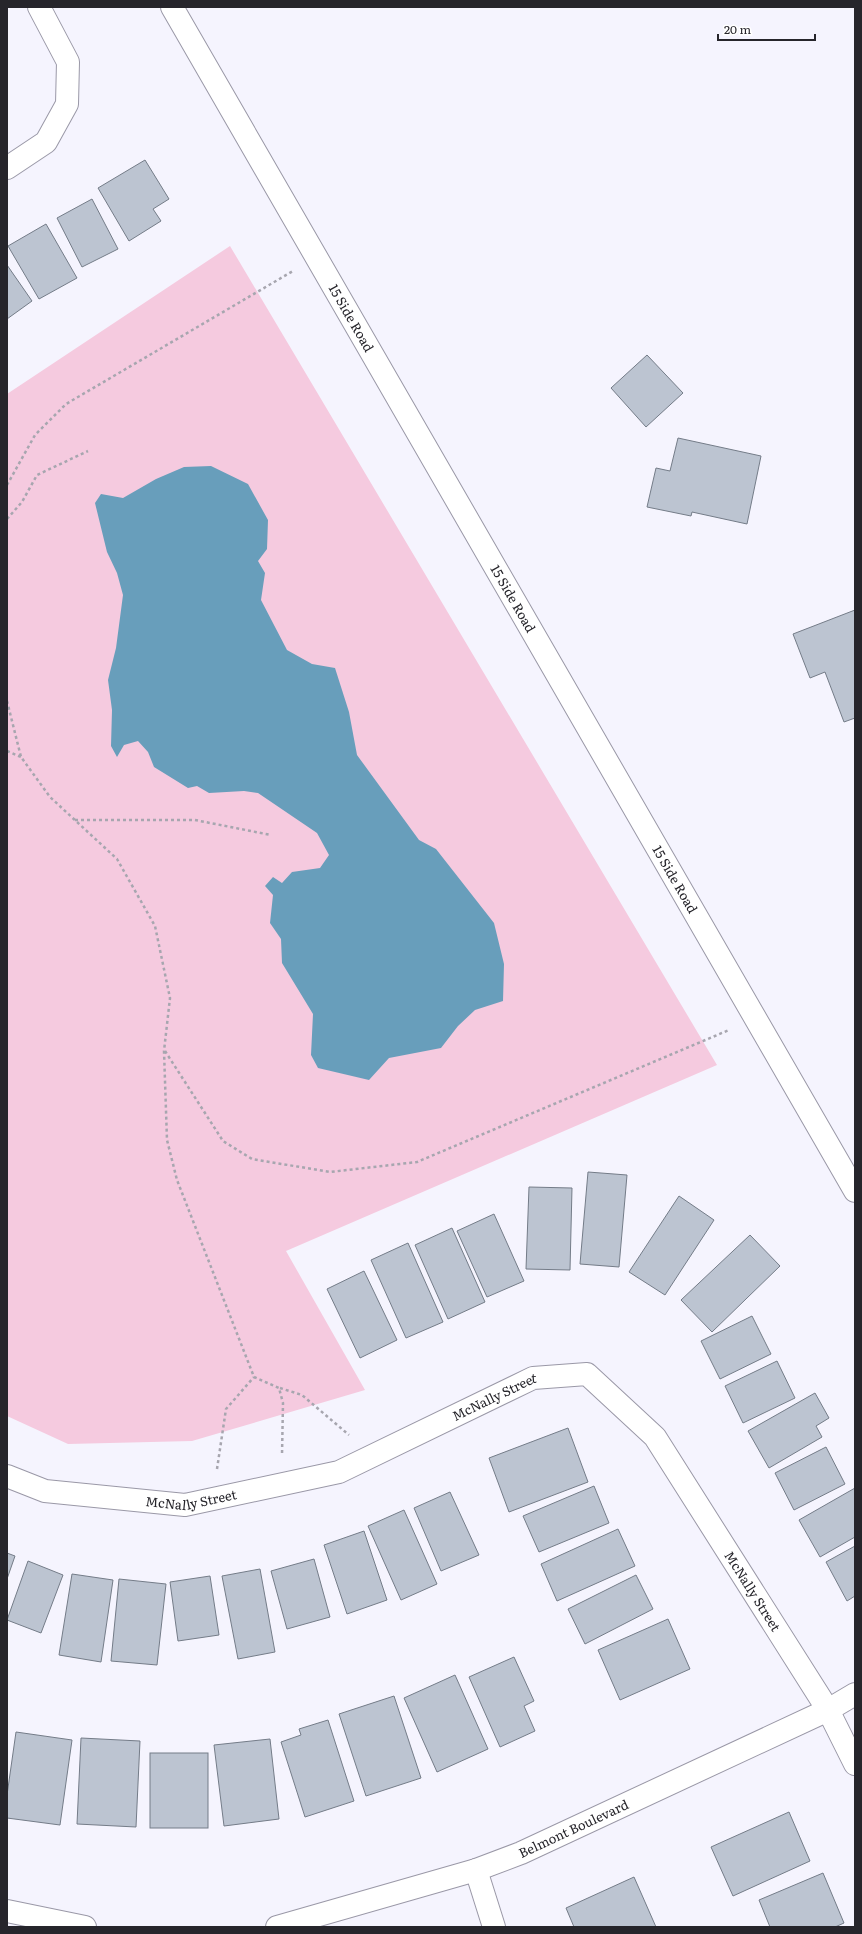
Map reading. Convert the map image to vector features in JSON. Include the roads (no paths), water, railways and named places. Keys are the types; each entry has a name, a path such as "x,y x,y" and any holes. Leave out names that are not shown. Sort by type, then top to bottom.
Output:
{"street":[{"path":"7,168 46,142 67,104 68,62 39,7"},
{"name":"15 Side Road","path":"172,7 855,1191"},
{"name":"McNally Street","path":"7,1476 45,1491 185,1505 339,1472 533,1378 587,1374 655,1438 828,1710 855,1764"},
{"name":"Belmont Boulevard","path":"277,1927 476,1870 521,1853 828,1710 855,1694"},
{"path":"476,1870 494,1927"},
{"path":"7,1911 86,1927"}],"water":[{"path":"211,466 248,484 268,520 267,549 258,561 265,573 261,600 287,650 312,664 335,668 349,712 357,755 419,840 436,849 494,923 504,964 503,1001 475,1010 458,1026 441,1048 389,1058 369,1080 318,1068 311,1055 313,1014 282,963 281,939 270,923 273,895 265,886 273,877 282,883 292,872 320,868 329,855 317,833 258,793 244,791 209,793 197,786 188,788 154,767 148,752 138,741 124,745 117,757 111,746 112,710 108,680 116,648 123,595 117,573 107,552 95,503 101,494 123,498 156,479 184,467"}]}
